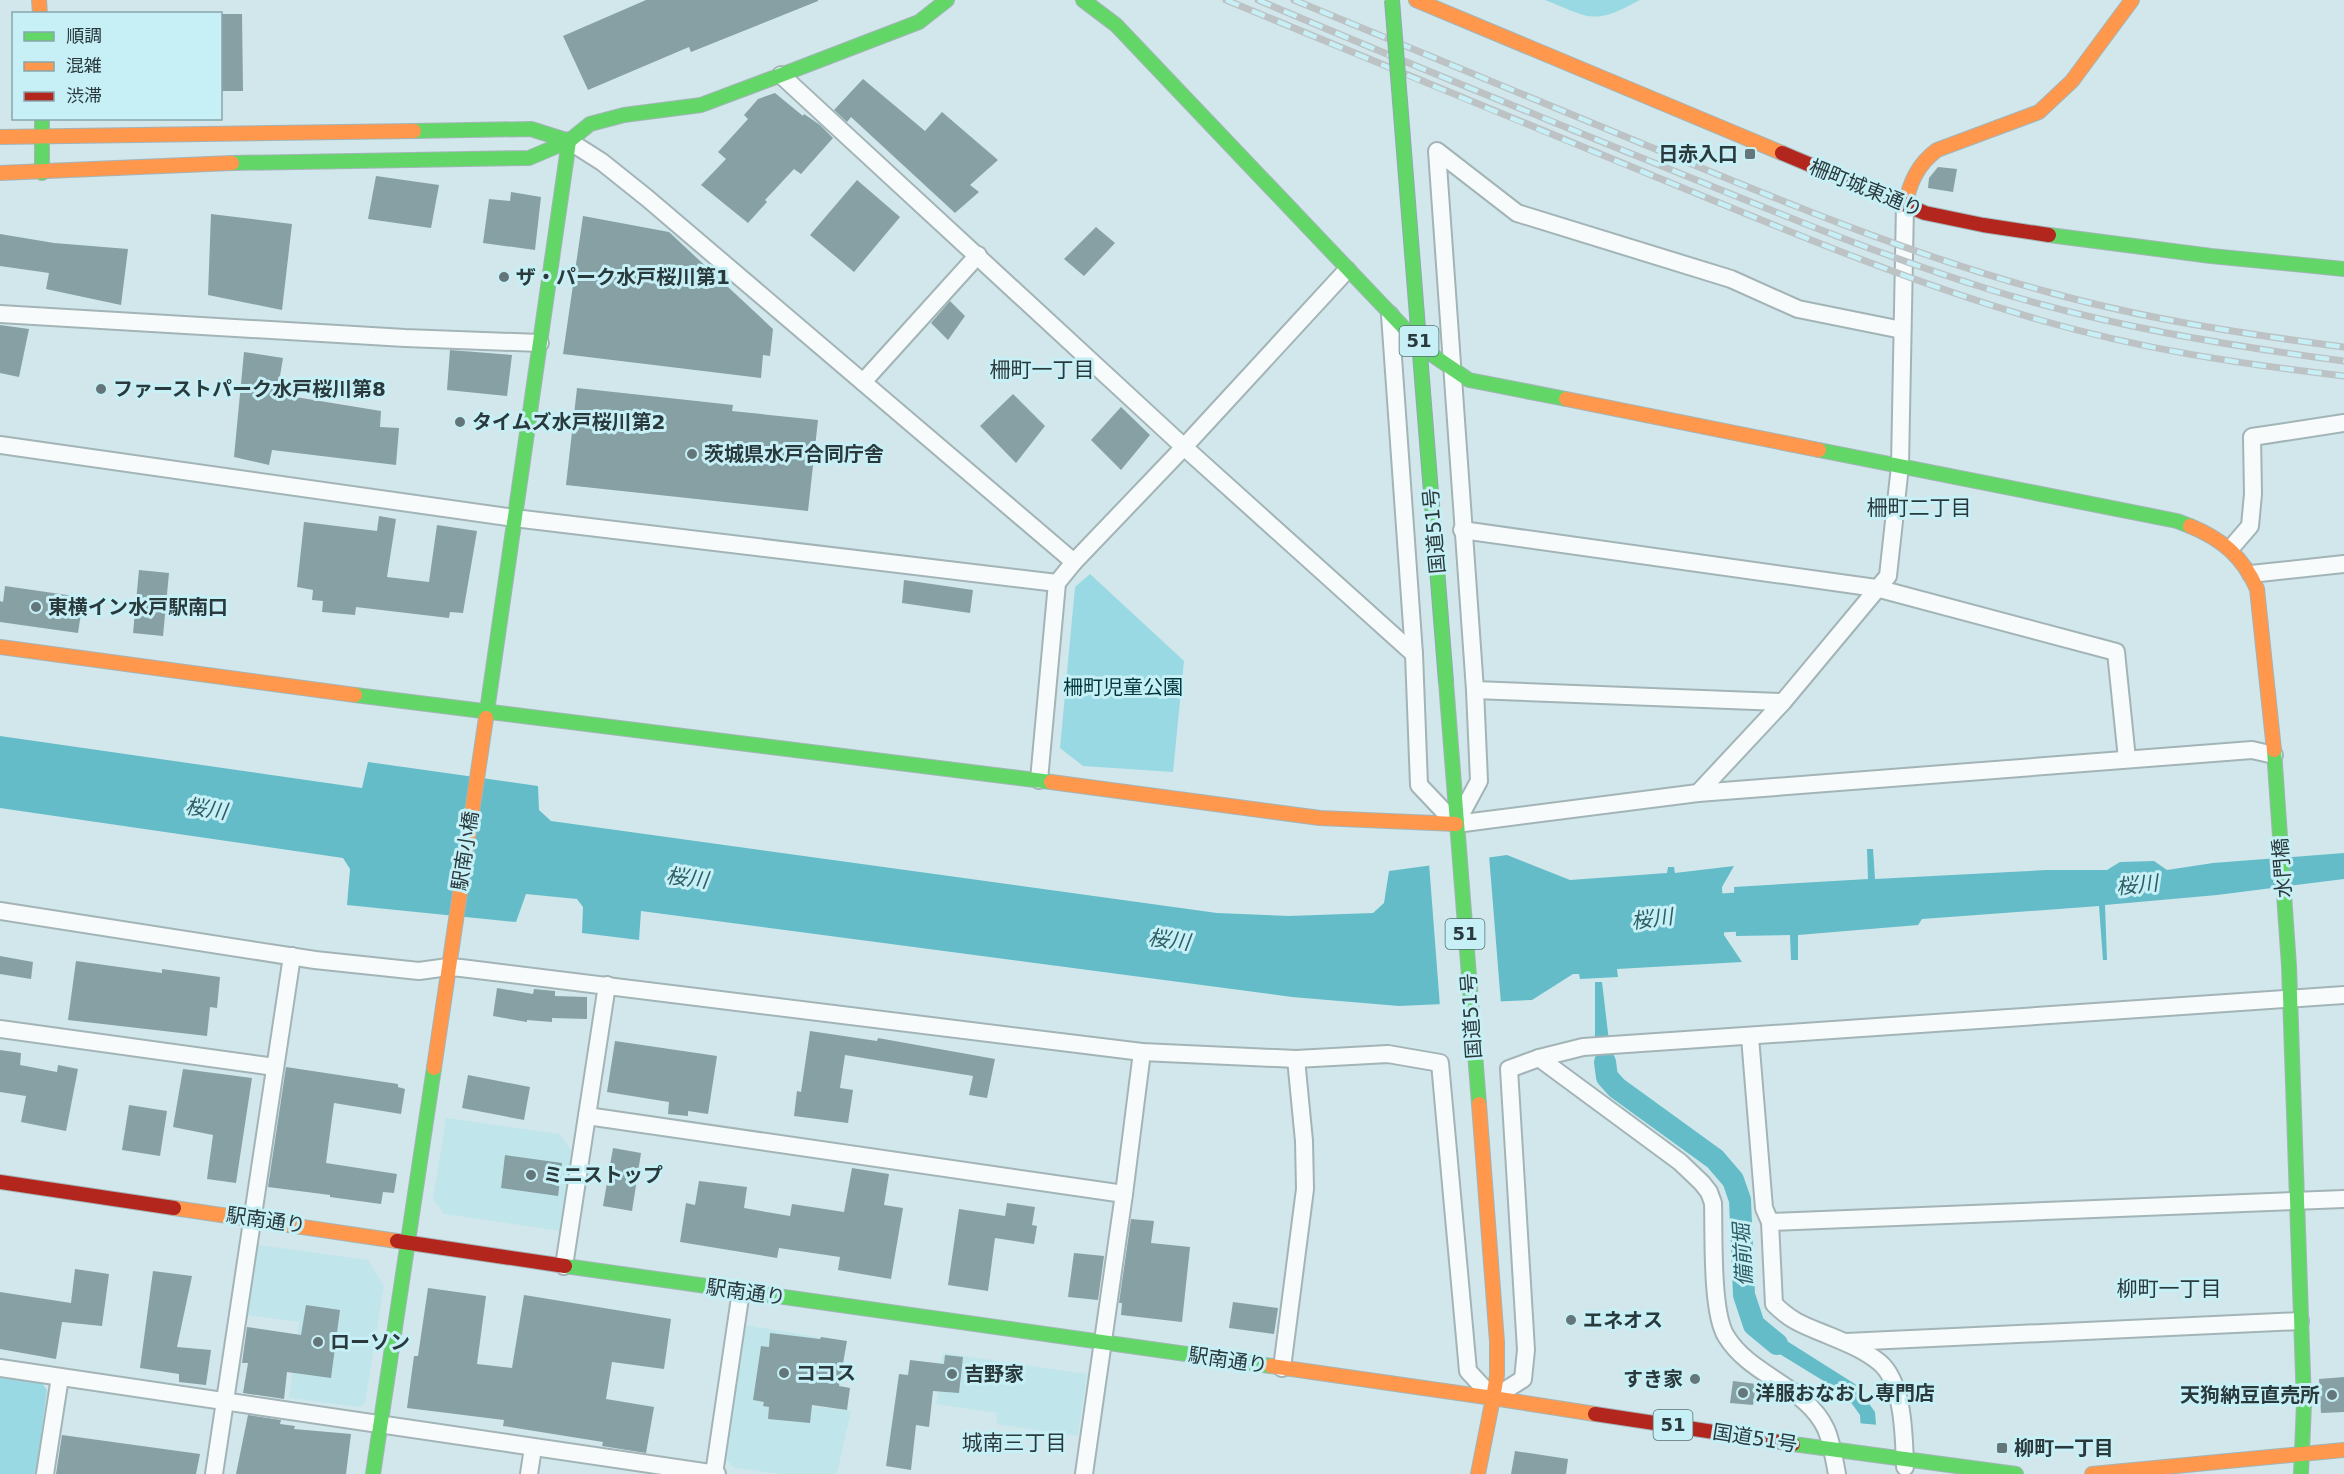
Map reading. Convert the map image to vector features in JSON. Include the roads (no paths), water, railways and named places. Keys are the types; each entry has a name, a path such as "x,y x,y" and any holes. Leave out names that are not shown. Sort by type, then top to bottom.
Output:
{"main road":[{"path":"0,173 203,163 529,158 568,141 590,124 624,115 701,105 781,75 919,22 947,0"},
{"path":"1083,0 1116,25 1423,350 1451,371 1469,380 2177,521 2206,531 2231,548 2251,574"},
{"name":"国道51号","path":"1392,0 1497,1342 1497,1375 1493,1398 1852,1452 1902,1464 2016,1474"},
{"name":"柵町城東通り","path":"1416,0 1905,205 1945,218 2029,232 2247,261 2344,269"},
{"path":"1905,205 1910,183 1918,167 1937,150 2039,112 2055,99 2072,81 2133,0"},
{"path":"42,120 42,172"},
{"path":"0,137 531,129 568,141"},
{"name":"駅南小橋","path":"373,1474 479,762 568,141"},
{"name":"水門橋","path":"2251,574 2257,589 2261,616 2277,781 2288,955 2304,1404 2301,1474"},
{"path":"0,647 486,713 1040,780 1320,818 1456,824"},
{"name":"駅南通り","path":"0,1182 564,1266 1493,1398"},
{"path":"1478,1474 1493,1398"},
{"path":"2092,1474 2169,1471 2344,1450"}],"street":[{"path":"781,75 1184,447 1414,654"},
{"path":"568,141 602,162 647,198 1074,562"},
{"path":"1456,824 1479,781 1475,690 1437,150 1517,213 1731,279 1798,309 1902,330"},
{"path":"1698,793 1783,702 1888,576 1900,466 1905,205"},
{"path":"863,382 978,255"},
{"path":"1040,780 1057,584 1074,562 1184,447 1347,270"},
{"path":"0,314 405,338 540,343"},
{"path":"1390,315 1414,654 1419,785 1456,824"},
{"path":"2231,548 2250,526 2253,495 2252,437 2344,423"},
{"path":"0,445 514,518 1057,584"},
{"path":"1462,530 1876,588 2116,652 2127,759"},
{"path":"2251,574 2344,564"},
{"path":"1475,690 1783,702"},
{"path":"1456,824 1698,793 2252,750 2274,755"},
{"path":"0,911 292,956 419,971 448,967 1142,1052 1296,1059 1388,1054 1440,1063 1468,1371 1493,1398 1523,1379 1526,1350 1509,1069 1539,1058 1583,1047 2344,995"},
{"path":"214,1474 292,956"},
{"path":"564,1266 607,985"},
{"path":"0,1029 275,1067"},
{"path":"1750,1037 1764,1208 1770,1222 1774,1304 1789,1319 1844,1342 1881,1363 1897,1389 1902,1464"},
{"path":"1084,1474 1142,1052"},
{"path":"1539,1058 1680,1162 1709,1192 1713,1203 1717,1299 1725,1335 1761,1371 1804,1401 1816,1413 1826,1430 1837,1474"},
{"path":"1282,1368 1305,1189 1304,1141 1296,1059"},
{"path":"587,1116 1124,1194"},
{"path":"1770,1222 2344,1199"},
{"path":"0,1368 715,1474 741,1291"},
{"path":"1844,1342 2300,1321"},
{"path":"45,1474 60,1377"},
{"path":"529,1474 533,1448"}],"water":[{"path":"0,736 362,788 368,762 538,786 539,810 551,821 1217,913 1289,916 1373,913 1384,903 1389,871 1507,855 1570,880 1667,873 1668,867 1674,867 1675,873 1734,866 1722,887 1724,935 1742,962 1617,969 1618,977 1580,979 1579,974 1573,974 1532,1000 1399,1006 1292,997 641,911 639,940 582,933 583,907 577,899 526,894 516,922 347,905 350,869 343,858 0,808"},
{"path":"1867,849 1873,849 1875,879 2046,870 2107,870 2120,862 2154,861 2167,870 2213,863 2344,853 2344,879 2217,895 2105,905 2107,960 2103,960 2099,906 1922,919 1918,925 1798,935 1798,960 1791,960 1790,935 1736,936 1734,887 1868,879"},
{"path":"1595,982 1602,982 1613,1075 1622,1084 1612,1093 1600,1078 1595,1039"},
{"path":"1759,1320 1779,1336 1855,1384 1875,1412 1880,1474 1864,1474 1860,1415 1845,1394 1768,1347 1748,1329"}],"waterway":[{"name":"桜川","path":"1671,916 1789,909"},
{"name":"備前堀","path":"1605,1062 1607,1077 1617,1088 1715,1159 1733,1180 1740,1200 1744,1295 1754,1325 1777,1344"}],"railway":[{"path":"1226,0 1771,224 1949,291 2040,320 2115,339 2229,361 2344,376"},
{"path":"1258,0 1764,207 1942,274 2032,302 2120,323 2209,341 2344,361"},
{"path":"1294,0 1760,192 1951,263 2084,302 2158,318 2344,347"}],"place":[{"name":"日赤入口","path":"1750,154"},
{"name":"ザ・パーク水戸桜川第1","path":"504,277"},
{"name":"ファーストパーク水戸桜川第8","path":"101,389"},
{"name":"タイムズ水戸桜川第2","path":"460,422"},
{"name":"茨城県水戸合同庁舎","path":"692,454"},
{"name":"東横イン水戸駅南口","path":"36,607"},
{"name":"ミニストップ","path":"531,1175"},
{"name":"エネオス","path":"1571,1320"},
{"name":"ローソン","path":"318,1342"},
{"name":"ココス","path":"784,1373"},
{"name":"吉野家","path":"952,1374"},
{"name":"すき家","path":"1695,1379"},
{"name":"洋服おなおし専門店","path":"1743,1393"},
{"name":"天狗納豆直売所","path":"2332,1395"},
{"name":"柳町一丁目","path":"2002,1448"}],"district":[{"name":"柵町一丁目","path":"1042,370"},
{"name":"柵町二丁目","path":"1919,508"},
{"name":"柳町一丁目","path":"2169,1289"},
{"name":"城南三丁目","path":"1014,1443"}],"park label":[{"name":"柵町児童公園","path":"1123,687"}]}
